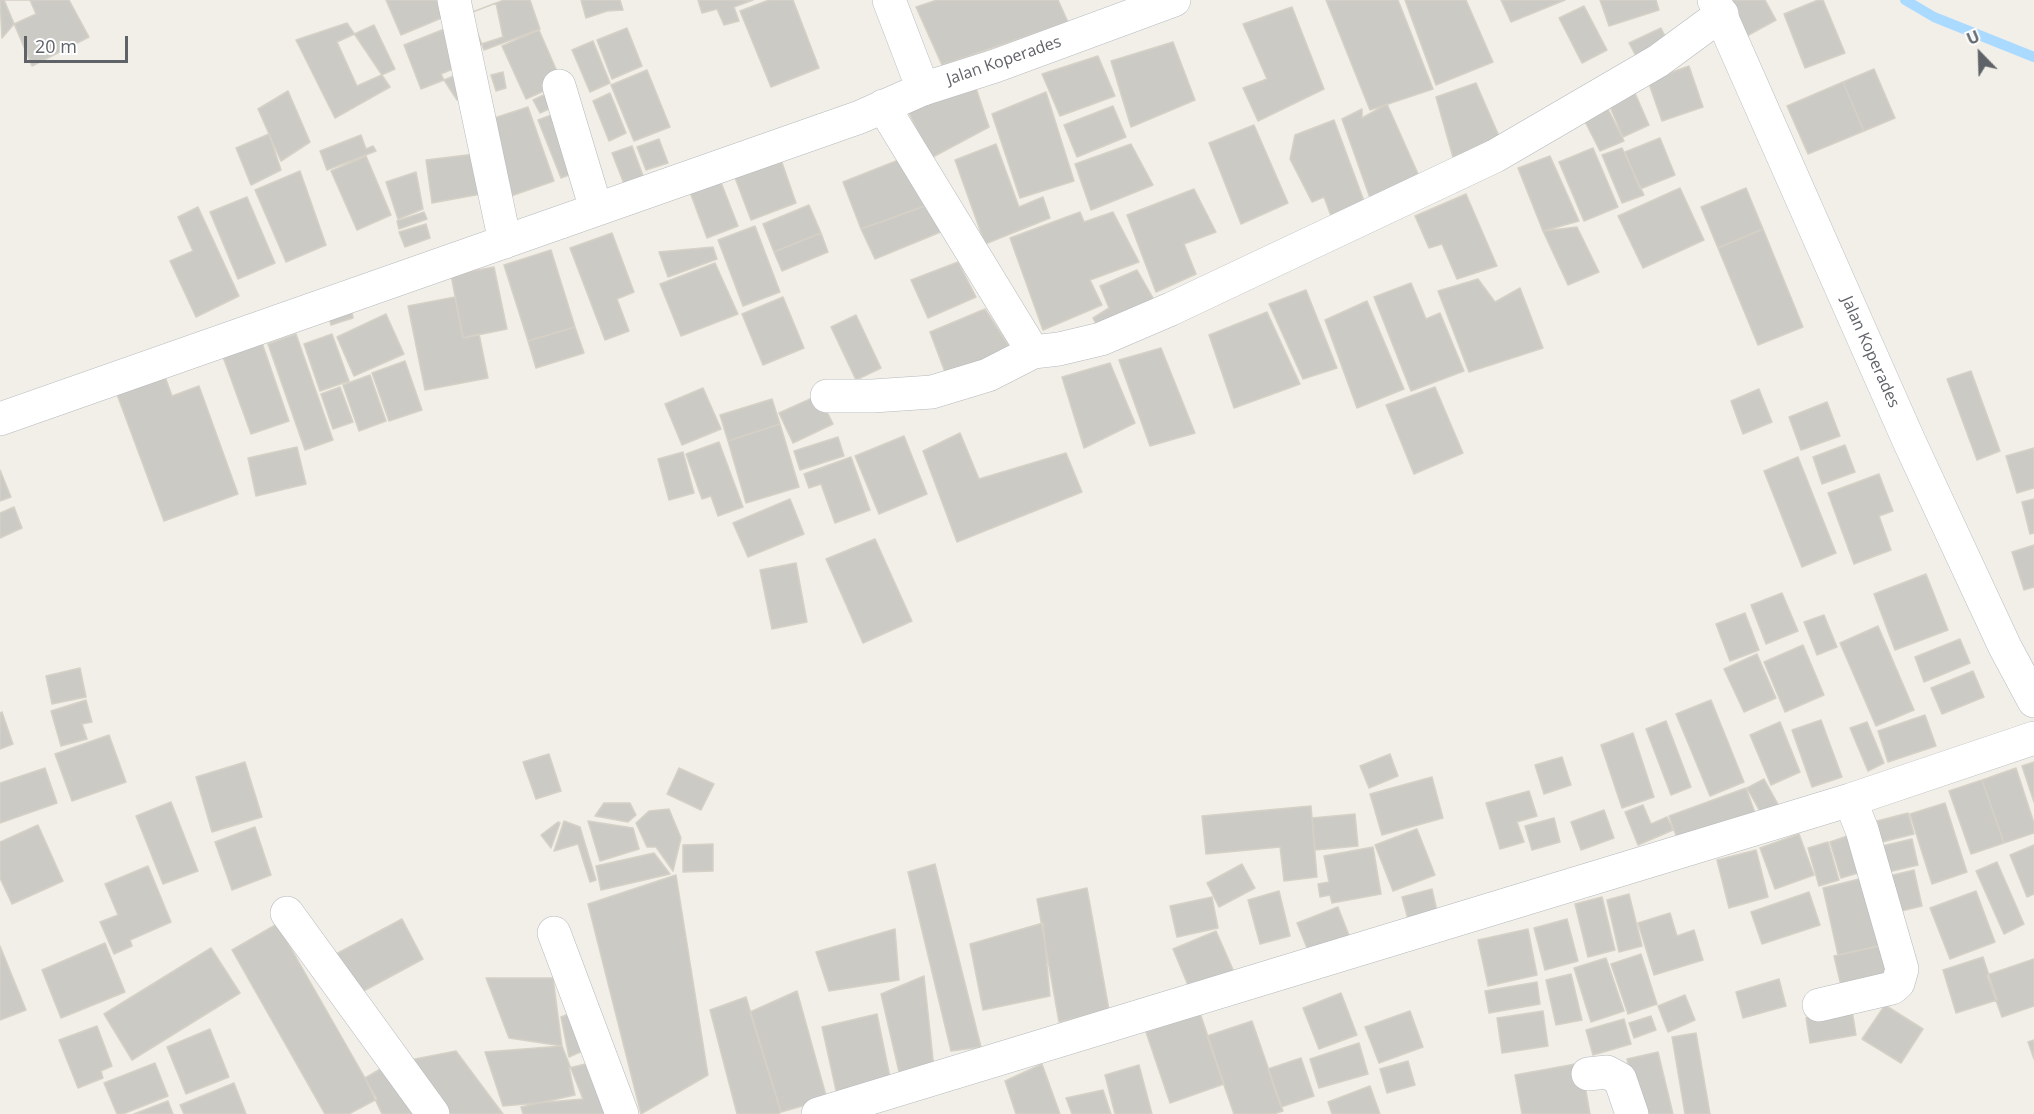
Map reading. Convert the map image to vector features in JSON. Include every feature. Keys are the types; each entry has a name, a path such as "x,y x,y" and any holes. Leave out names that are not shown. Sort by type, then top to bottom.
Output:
{"street":[{"path":"454,0 505,242"},
{"path":"889,0 923,89"},
{"name":"Jalan Koperades","path":"0,419 505,242 1174,0"},
{"path":"827,396 932,392 988,375 1033,352 1059,349 1101,339 1171,309 1495,156 1658,61 1718,7"},
{"name":"Jalan Koperades","path":"1718,7 1764,116 1909,441 1998,631 2034,701"},
{"path":"559,86 596,209"},
{"path":"883,106 1033,352"},
{"path":"818,1114 1850,800 2034,738"},
{"path":"1819,1005 1892,988 1898,983 1902,969 1862,830 1850,800"},
{"path":"287,913 433,1114"},
{"path":"554,933 622,1114"},
{"path":"1588,1074 1607,1072 1620,1079 1632,1114"}],"building":[{"path":"0,0 30,0 36,14 14,24 2,38"},
{"path":"4,0 69,0 89,37 32,66"},
{"path":"386,0 437,0 444,17 401,35"},
{"path":"504,0 530,0 540,29 484,50 470,13"},
{"path":"581,0 620,0 623,10 607,11 586,18"},
{"path":"698,0 753,0 734,7 739,21 724,25 717,9 702,13"},
{"path":"769,0 793,0 819,68 771,87 740,11"},
{"path":"937,0 1058,0 1068,22 942,65 916,7"},
{"path":"1326,0 1398,0 1433,89 1370,110"},
{"path":"1405,0 1466,0 1493,62 1436,85"},
{"path":"1501,0 1565,0 1511,22"},
{"path":"1600,0 1656,0 1659,10 1609,26"},
{"path":"1724,0 1765,0 1776,20 1745,37"},
{"path":"1823,0 1845,53 1805,68 1784,14"},
{"path":"496,3 503,37 466,49 470,13"},
{"path":"1584,6 1607,50 1582,63 1559,18"},
{"path":"1292,7 1324,89 1258,121 1243,88 1267,79 1243,24"},
{"path":"347,23 390,87 335,118 296,40"},
{"path":"374,25 395,69 357,86 337,42"},
{"path":"447,28 462,65 441,74 444,80 421,89 404,45"},
{"path":"627,28 642,66 612,79 597,40"},
{"path":"1661,28 1673,53 1643,69 1629,43"},
{"path":"539,30 562,83 526,99 502,46"},
{"path":"593,41 610,83 590,92 572,50"},
{"path":"1173,42 1195,100 1131,127 1111,61"},
{"path":"1098,56 1115,96 1060,116 1042,74"},
{"path":"1689,66 1703,107 1662,121 1648,81"},
{"path":"1874,69 1895,118 1864,131 1843,82"},
{"path":"647,70 670,127 634,141 611,85"},
{"path":"466,71 474,92 457,100 444,80"},
{"path":"503,72 506,88 496,91 491,75"},
{"path":"1627,75 1649,125 1623,137 1601,86"},
{"path":"973,79 989,127 931,158 906,107"},
{"path":"1843,82 1864,131 1808,154 1787,106"},
{"path":"1476,83 1505,150 1456,168 1436,97"},
{"path":"556,89 562,103 540,113 533,100"},
{"path":"288,91 310,142 281,161 258,109"},
{"path":"1046,92 1074,181 1020,198 992,114"},
{"path":"610,93 626,133 609,141 593,101"},
{"path":"1602,97 1624,141 1600,151 1577,106"},
{"path":"1387,104 1419,176 1370,198 1342,119 1362,109 1362,118"},
{"path":"1113,106 1126,137 1077,157 1064,125"},
{"path":"528,107 554,181 511,196 485,121"},
{"path":"565,110 584,169 561,178 538,120"},
{"path":"1334,120 1364,201 1331,216 1324,197 1312,202 1290,159 1295,135"},
{"path":"1254,125 1288,203 1241,224 1209,143"},
{"path":"269,134 281,170 251,185 236,148"},
{"path":"361,135 366,149 373,146 376,151 327,170 320,151"},
{"path":"1660,138 1675,175 1640,189 1625,152"},
{"path":"659,139 668,163 646,170 637,147"},
{"path":"996,144 1019,207 1043,197 1050,218 985,244 955,160"},
{"path":"1131,144 1153,185 1091,210 1075,164"},
{"path":"632,146 645,181 626,189 612,153"},
{"path":"1593,148 1618,207 1584,221 1559,162"},
{"path":"1622,148 1644,195 1622,203 1602,155"},
{"path":"778,151 796,203 751,220 731,167"},
{"path":"475,154 481,194 432,203 426,160"},
{"path":"366,156 391,215 357,230 331,171"},
{"path":"1550,156 1579,221 1543,231 1518,168"},
{"path":"901,159 925,206 861,229 843,182"},
{"path":"300,171 326,245 286,262 255,190"},
{"path":"416,172 423,209 398,219 386,182"},
{"path":"717,172 738,226 707,238 687,184"},
{"path":"1680,188 1704,240 1643,268 1618,216"},
{"path":"1746,188 1763,229 1718,248 1701,207"},
{"path":"1194,189 1216,232 1184,244 1196,274 1156,292 1127,215"},
{"path":"1466,194 1497,266 1457,279 1442,244 1429,248 1415,216"},
{"path":"247,197 275,263 238,279 210,212"},
{"path":"809,205 821,233 774,252 763,224"},
{"path":"925,206 943,231 875,259 861,229"},
{"path":"198,207 239,296 196,317 170,261 193,251 178,217"},
{"path":"424,212 427,219 399,229 397,221"},
{"path":"1080,212 1084,222 1113,212 1139,262 1090,280 1102,305 1043,330 1010,238"},
{"path":"426,224 430,238 405,247 399,232"},
{"path":"755,226 780,292 743,306 718,240"},
{"path":"1577,227 1599,272 1568,285 1543,231"},
{"path":"1763,229 1803,327 1758,345 1718,248"},
{"path":"612,233 634,292 617,299 629,331 605,340 570,248"},
{"path":"821,233 828,252 782,271 774,252"},
{"path":"713,247 717,259 668,277 659,252"},
{"path":"551,250 575,327 528,341 504,265"},
{"path":"958,262 976,297 928,318 911,280"},
{"path":"715,263 738,314 681,336 660,284"},
{"path":"494,267 507,329 463,338 451,275"},
{"path":"1137,270 1161,312 1105,342 1093,318 1109,308 1100,286"},
{"path":"1478,279 1495,302 1520,288 1543,348 1469,372 1438,291"},
{"path":"1411,283 1426,319 1440,313 1464,371 1411,391 1374,297"},
{"path":"1306,290 1337,368 1303,379 1269,304"},
{"path":"455,297 463,338 479,334 488,378 425,390 408,306"},
{"path":"783,297 804,348 763,365 742,314"},
{"path":"350,301 353,318 331,325 327,309"},
{"path":"1367,301 1404,389 1357,408 1325,320"},
{"path":"985,309 1018,360 952,391 930,332"},
{"path":"1267,312 1300,384 1234,408 1209,335"},
{"path":"386,314 404,354 354,376 337,337"},
{"path":"856,315 881,368 856,380 831,327"},
{"path":"575,327 584,353 536,368 528,341"},
{"path":"296,334 333,440 305,450 268,344"},
{"path":"332,334 349,381 320,391 304,344"},
{"path":"261,340 289,421 251,434 222,354"},
{"path":"1161,348 1195,433 1150,446 1119,360"},
{"path":"405,361 422,410 389,421 372,373"},
{"path":"1110,363 1135,423 1084,448 1062,377"},
{"path":"163,371 172,396 199,386 238,494 164,521 115,389"},
{"path":"1971,371 2000,451 1977,460 1947,379"},
{"path":"370,375 386,421 359,431 343,385"},
{"path":"340,387 353,422 333,429 321,394"},
{"path":"1435,387 1463,453 1414,474 1386,405"},
{"path":"703,388 721,429 682,445 665,404"},
{"path":"1759,389 1772,422 1743,434 1731,401"},
{"path":"819,395 833,424 793,443 779,413"},
{"path":"772,399 780,424 728,441 720,415"},
{"path":"1827,402 1840,436 1801,450 1789,417"},
{"path":"780,424 799,487 746,503 728,441"},
{"path":"960,433 979,479 1066,453 1082,492 957,542 923,451"},
{"path":"904,436 927,494 879,514 855,456"},
{"path":"838,437 844,456 800,470 794,451"},
{"path":"719,442 743,507 718,516 711,496 702,499 686,454"},
{"path":"1845,445 1855,472 1822,484 1813,457"},
{"path":"297,447 306,484 256,496 248,458"},
{"path":"2034,448 2034,488 2017,493 2006,456"},
{"path":"683,452 694,493 669,500 658,459"},
{"path":"851,457 870,510 835,523 821,484 809,488 804,474"},
{"path":"1798,457 1836,553 1802,567 1764,471"},
{"path":"0,470 11,497 0,501"},
{"path":"1879,474 1893,511 1879,516 1891,550 1854,564 1828,493"},
{"path":"790,499 804,534 748,557 733,523"},
{"path":"2034,499 2034,533 2030,534 2022,502"},
{"path":"14,507 22,528 0,538 0,513"},
{"path":"875,539 912,621 863,643 826,559"},
{"path":"2034,545 2034,587 2024,590 2012,552"},
{"path":"796,563 807,622 772,629 760,570"},
{"path":"1926,574 1948,630 1895,650 1874,594"},
{"path":"1782,593 1798,631 1766,644 1751,605"},
{"path":"1745,613 1759,650 1730,661 1716,624"},
{"path":"1824,615 1837,647 1817,655 1804,622"},
{"path":"1878,626 1914,710 1876,726 1840,643"},
{"path":"1960,639 1970,663 1924,682 1915,657"},
{"path":"1803,645 1824,695 1785,712 1764,662"},
{"path":"1757,654 1776,698 1744,712 1724,669"},
{"path":"80,668 86,697 52,704 46,676"},
{"path":"1973,671 1984,697 1942,714 1931,688"},
{"path":"86,700 92,722 82,724 87,739 61,746 51,711"},
{"path":"1711,700 1744,782 1710,796 1676,714"},
{"path":"2,712 13,744 0,749 0,713"},
{"path":"1925,715 1936,746 1888,762 1878,731"},
{"path":"1821,720 1842,777 1812,787 1792,730"},
{"path":"1666,721 1691,787 1671,795 1646,729"},
{"path":"1780,722 1800,772 1771,785 1750,735"},
{"path":"1867,722 1884,763 1868,771 1850,728"},
{"path":"1633,733 1654,797 1622,808 1601,745"},
{"path":"109,735 126,782 72,801 55,754"},
{"path":"549,754 561,791 536,799 523,762"},
{"path":"1390,754 1398,776 1369,788 1360,766"},
{"path":"1562,757 1571,785 1544,794 1535,765"},
{"path":"245,762 262,817 212,832 196,777"},
{"path":"2034,762 2034,802 2022,766"},
{"path":"45,768 57,803 0,823 0,783"},
{"path":"679,768 714,784 701,810 667,794"},
{"path":"2016,768 2034,823 2034,833 2004,843 1982,780"},
{"path":"1432,777 1443,818 1382,835 1370,794"},
{"path":"1764,779 1779,806 1762,815 1747,788"},
{"path":"1982,780 2004,843 1971,854 1949,791"},
{"path":"1746,788 1755,813 1678,841 1669,816"},
{"path":"1529,791 1537,816 1517,822 1524,842 1500,849 1486,803"},
{"path":"171,802 198,871 163,884 136,816"},
{"path":"604,803 630,803 636,815 628,822 595,816"},
{"path":"1945,803 1967,872 1932,884 1910,814"},
{"path":"1643,805 1651,824 1667,817 1673,830 1638,845 1625,812"},
{"path":"1311,806 1317,877 1284,881 1280,847 1206,854 1202,816"},
{"path":"669,809 681,838 673,871 656,847 647,847 636,823 649,811"},
{"path":"1604,810 1614,838 1581,850 1571,822"},
{"path":"1908,813 1914,834 1882,842 1877,821"},
{"path":"1355,814 1358,846 1315,850 1312,818"},
{"path":"1554,818 1560,842 1532,850 1525,826"},
{"path":"564,821 580,827 596,880 590,882 578,844 554,851"},
{"path":"588,821 633,828 639,849 600,861"},
{"path":"558,822 560,823 551,848 541,835"},
{"path":"38,825 63,881 12,904 0,878 0,842"},
{"path":"255,827 271,875 232,890 215,842"},
{"path":"1417,829 1435,875 1393,891 1375,845"},
{"path":"1856,833 1868,870 1841,878 1830,842"},
{"path":"1799,834 1814,875 1775,889 1760,848"},
{"path":"1912,839 1918,865 1888,872 1882,846"},
{"path":"1828,842 1839,880 1819,886 1808,848"},
{"path":"713,844 713,871 683,872 683,845"},
{"path":"2034,845 2034,894 2027,897 2010,855"},
{"path":"1373,847 1381,894 1332,903 1330,895 1320,897 1318,884 1329,882 1324,856"},
{"path":"1756,850 1768,897 1729,908 1717,860"},
{"path":"654,853 670,874 601,890 596,866"},
{"path":"1997,862 2024,924 2004,934 1976,871"},
{"path":"935,864 981,1047 951,1051 908,872"},
{"path":"1242,864 1255,888 1219,907 1207,883"},
{"path":"148,866 171,922 130,940 132,946 114,954 100,922 118,915 105,884"},
{"path":"1914,870 1922,906 1897,912 1889,876"},
{"path":"676,875 708,1075 641,1114 588,904"},
{"path":"1867,877 1882,945 1838,955 1823,888"},
{"path":"1087,888 1109,1010 1059,1022 1037,899"},
{"path":"1432,889 1437,911 1408,919 1402,897"},
{"path":"1279,891 1290,936 1260,944 1248,900"},
{"path":"1976,891 1995,942 1950,959 1930,908"},
{"path":"1809,892 1820,925 1762,944 1751,912"},
{"path":"1629,894 1642,946 1619,952 1607,900"},
{"path":"1212,897 1218,928 1177,937 1170,906"},
{"path":"1602,897 1615,950 1588,957 1575,904"},
{"path":"1338,907 1350,938 1309,953 1297,923"},
{"path":"1670,913 1677,936 1694,930 1703,960 1654,975 1638,923"},
{"path":"402,919 423,959 358,994 336,954"},
{"path":"1567,919 1578,961 1545,970 1534,928"},
{"path":"1043,923 1050,996 983,1010 970,944"},
{"path":"277,924 377,1099 349,1114 325,1114 232,950"},
{"path":"895,929 899,980 829,991 816,952"},
{"path":"1528,929 1537,975 1488,986 1478,940"},
{"path":"1216,931 1234,972 1190,990 1173,949"},
{"path":"105,943 125,992 61,1018 42,970"},
{"path":"1889,944 1897,981 1843,994 1834,956"},
{"path":"0,946 26,1010 0,1020"},
{"path":"211,948 240,993 132,1060 104,1014"},
{"path":"1641,954 1657,1004 1628,1014 1611,964"},
{"path":"1983,957 1997,1000 1956,1013 1943,970"},
{"path":"1606,958 1624,1011 1591,1022 1574,968"},
{"path":"2034,959 2034,1006 2002,1017 1987,975"},
{"path":"1571,974 1582,1020 1556,1025 1546,980"},
{"path":"924,976 934,1068 899,1072 881,994"},
{"path":"486,978 553,978 562,1046 509,1038"},
{"path":"1779,979 1786,1006 1743,1018 1736,992"},
{"path":"1537,982 1540,1004 1489,1013 1485,991"},
{"path":"797,991 827,1099 781,1112 750,1012"},
{"path":"1341,993 1357,1035 1319,1049 1303,1008"},
{"path":"1685,995 1695,1020 1668,1032 1658,1006"},
{"path":"746,997 781,1112 778,1114 737,1114 710,1010"},
{"path":"1885,1005 1923,1029 1901,1063 1862,1039"},
{"path":"579,1010 594,1046 569,1057 561,1017"},
{"path":"1852,1010 1856,1035 1810,1043 1806,1018"},
{"path":"1410,1011 1423,1047 1379,1063 1365,1027"},
{"path":"1543,1011 1548,1046 1502,1053 1497,1018"},
{"path":"1200,1013 1224,1084 1170,1103 1146,1032"},
{"path":"877,1014 891,1082 837,1095 822,1027"},
{"path":"1651,1016 1656,1030 1634,1038 1629,1023"},
{"path":"1624,1019 1631,1044 1593,1055 1586,1030"},
{"path":"1252,1021 1283,1111 1274,1114 1234,1114 1207,1036"},
{"path":"97,1026 112,1066 101,1071 103,1078 78,1088 59,1040"},
{"path":"210,1029 229,1077 186,1094 167,1047"},
{"path":"1696,1033 1710,1114 1685,1114 1672,1037"},
{"path":"2034,1040 2034,1059 2028,1042"},
{"path":"1359,1043 1368,1074 1319,1088 1310,1059"},
{"path":"562,1046 583,1099 503,1106 485,1052"},
{"path":"456,1051 503,1114 443,1114 405,1061"},
{"path":"1658,1052 1673,1114 1641,1114 1627,1059"},
{"path":"1301,1058 1314,1096 1281,1107 1268,1069"},
{"path":"602,1060 615,1114 523,1114 521,1107 575,1095 569,1068"},
{"path":"1408,1061 1415,1085 1387,1093 1380,1069"},
{"path":"155,1063 168,1096 123,1114 117,1114 104,1083"},
{"path":"1581,1063 1590,1114 1522,1114 1515,1075"},
{"path":"389,1064 426,1114 382,1114 365,1078"},
{"path":"1042,1064 1060,1114 1016,1114 1005,1081"},
{"path":"1139,1065 1152,1114 1115,1114 1105,1075"},
{"path":"234,1083 246,1114 184,1114 180,1105"},
{"path":"1370,1086 1380,1114 1332,1114 1328,1102"},
{"path":"1103,1090 1111,1114 1072,1114 1066,1098"},
{"path":"168,1101 173,1114 134,1114"}],"waterway":[{"path":"1905,0 1934,17 2034,57"}]}
